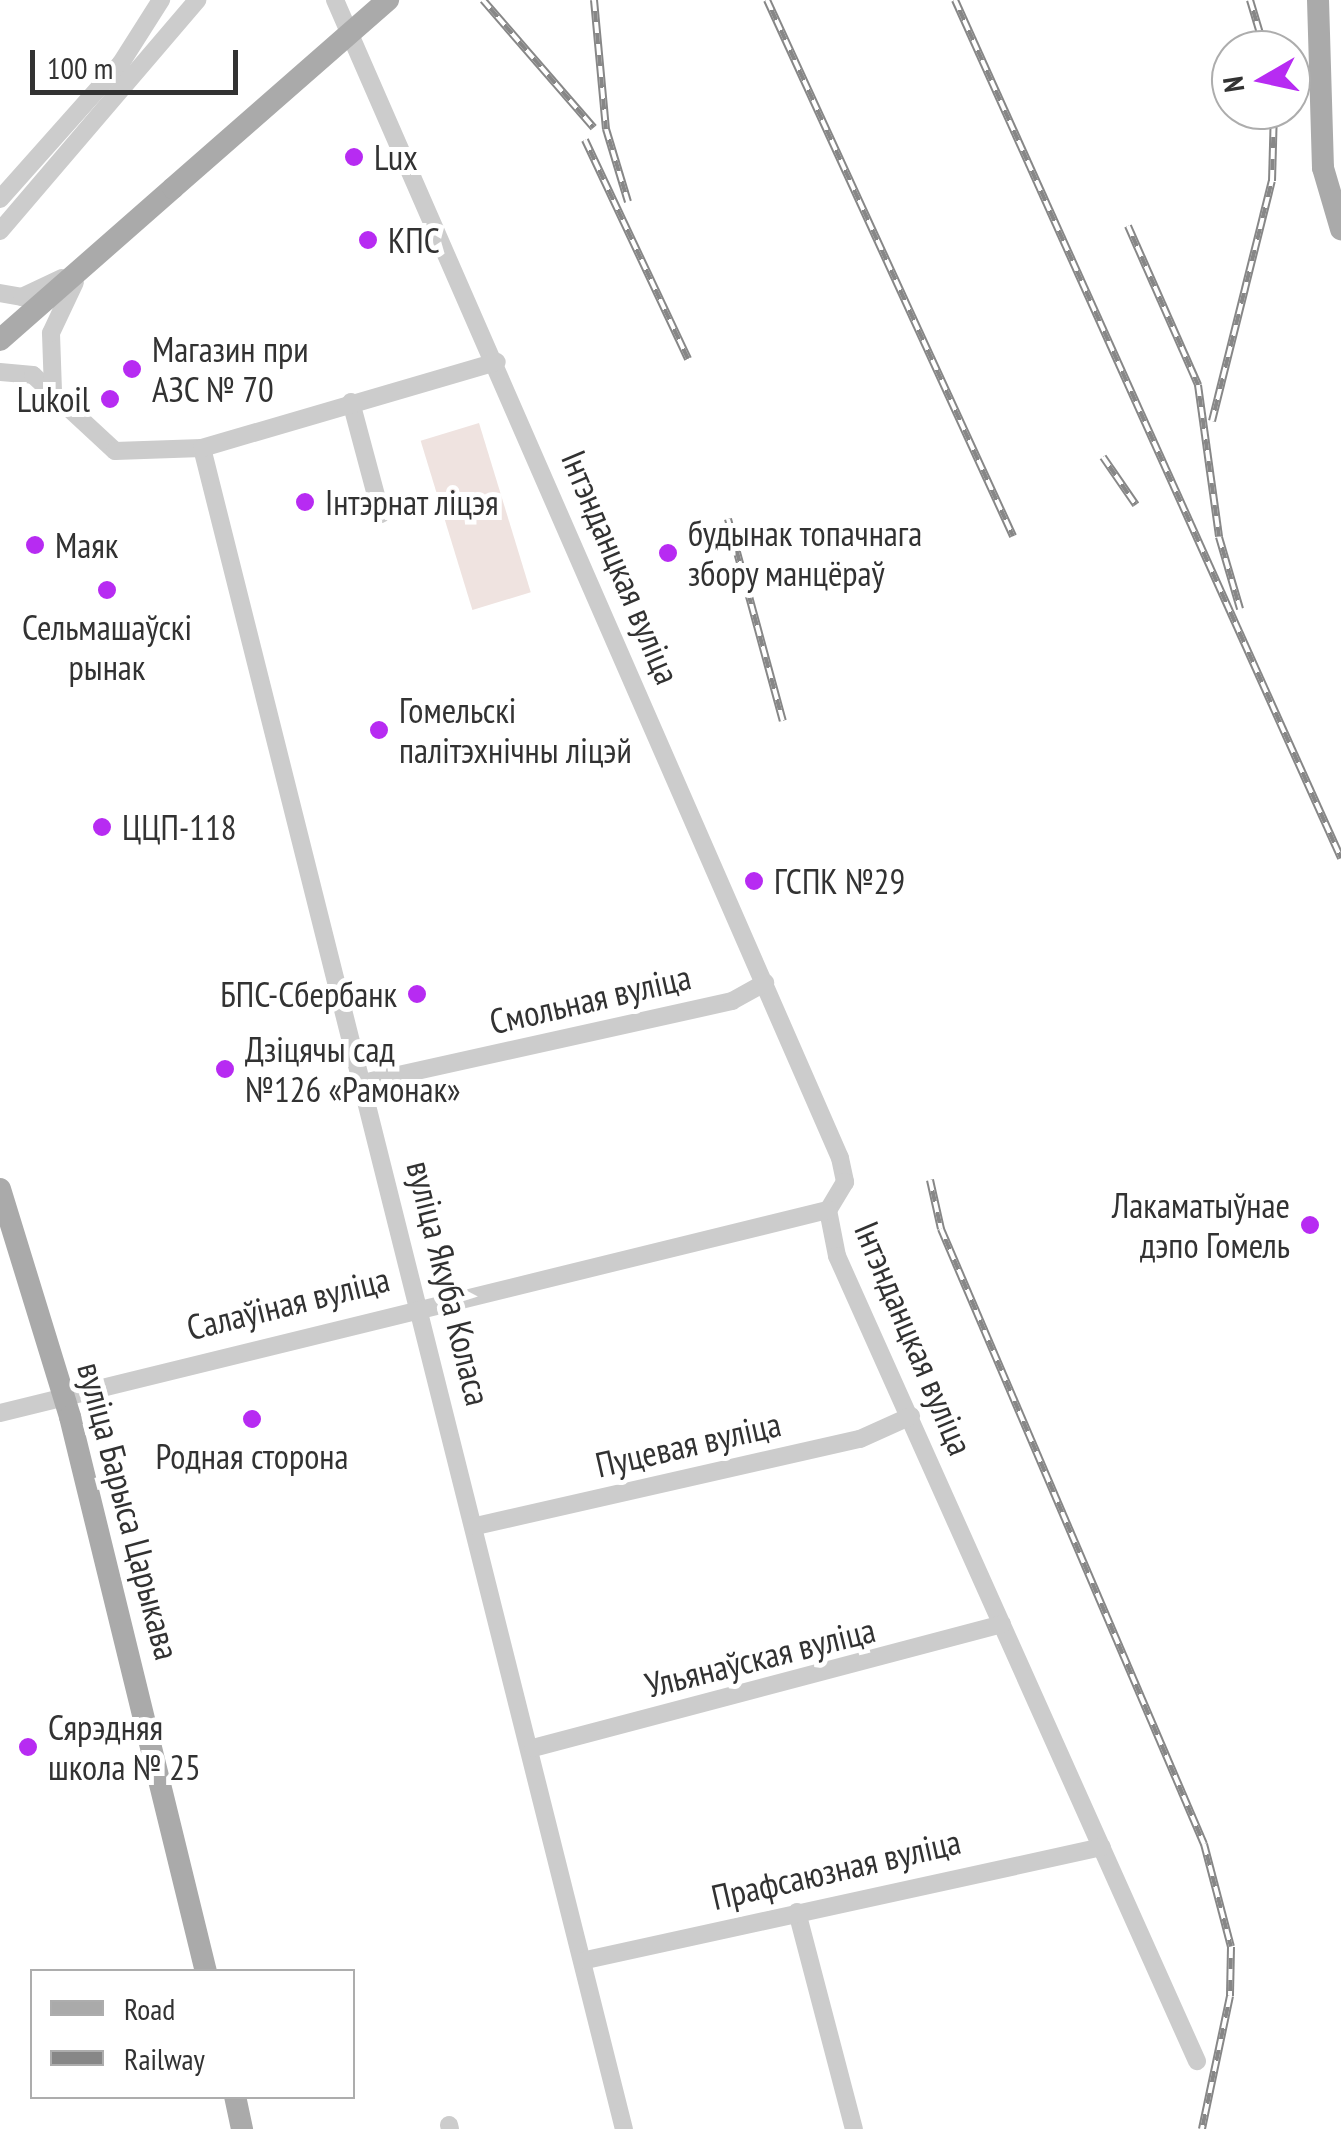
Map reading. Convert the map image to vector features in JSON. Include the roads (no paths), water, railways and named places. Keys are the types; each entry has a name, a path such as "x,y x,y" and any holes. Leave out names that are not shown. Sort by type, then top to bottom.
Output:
{"main road":[{"path":"0,340 388,0"},
{"path":"1318,0 1322,168 1341,229"},
{"name":"вуліца Барыса Царыкава","path":"0,1189 64,1395 205,1969"},
{"path":"235,2099 242,2129"}],"street":[{"path":"0,198 121,63 161,0"},
{"path":"0,231 197,0"},
{"name":"Інтэнданцкая вуліца","path":"335,0 497,362 840,1158 845,1182 828,1210 838,1256 1197,2061"},
{"path":"0,293 22,297 88,263"},
{"path":"53,391 52,333 88,263"},
{"path":"0,372 33,375 115,451 202,448 497,362"},
{"path":"351,402 381,514"},
{"name":"вуліца Якуба Коласа","path":"202,448 366,1082 418,1304 586,1960 624,2129"},
{"name":"Смольная вуліца","path":"366,1082 732,1001 766,983"},
{"name":"Салаўіная вуліца","path":"0,1412 418,1304 828,1210"},
{"name":"Пуцевая вуліца","path":"476,1526 860,1439 912,1416"},
{"name":"Ульянаўская вуліца","path":"533,1748 1002,1624"},
{"name":"Прафсаюзная вуліца","path":"586,1960 1102,1848"},
{"path":"797,1912 854,2129"}],"railway":[{"path":"483,0 594,128"},
{"path":"594,0 606,129 628,202"},
{"path":"767,0 1013,536"},
{"path":"955,0 1341,858"},
{"path":"1250,0 1259,30"},
{"path":"1212,421 1272,181 1273,130"},
{"path":"585,140 688,359"},
{"path":"1128,226 1198,385 1219,537 1240,609"},
{"path":"1103,457 1136,505"},
{"path":"728,519 783,721"},
{"path":"930,1180 941,1229 1204,1844 1231,1947 1230,1996 1202,2129"}],"place":[{"name":"Lux","path":"354,157"},
{"name":"КПС","path":"368,240"},
{"name":"Магазин при АЗС № 70","path":"132,369"},
{"name":"Lukoil","path":"110,399"},
{"name":"Інтэрнат ліцэя","path":"305,502"},
{"name":"Маяк","path":"35,545"},
{"name":"будынак топачнага збору манцёраў","path":"668,553"},
{"name":"Сельмашаўскі рынак","path":"107,590"},
{"name":"Гомельскі палітэхнічны ліцэй","path":"379,730"},
{"name":"ЦЦП-118","path":"102,827"},
{"name":"ГСПК №29","path":"754,881"},
{"name":"БПС-Сбербанк","path":"417,994"},
{"name":"Дзіцячы сад №126 «Рамонак»","path":"225,1069"},
{"name":"Лакаматыўнае дэпо Гомель","path":"1310,1225"},
{"name":"Родная сторона","path":"252,1419"},
{"name":"Сярэдняя школа № 25","path":"28,1747"}]}
